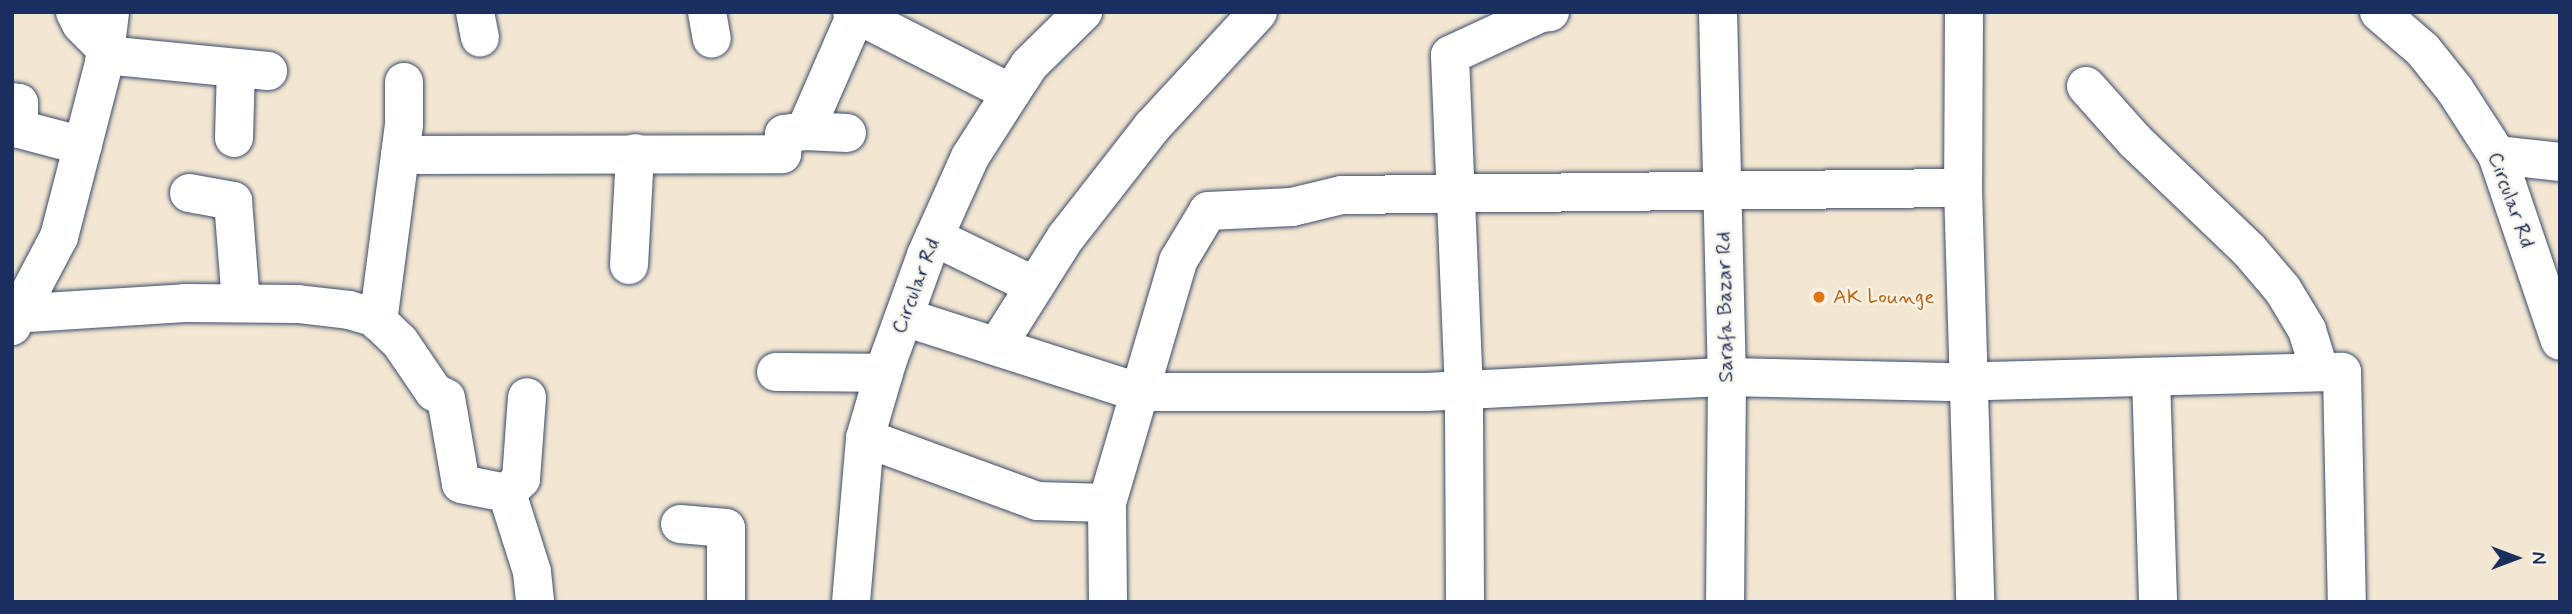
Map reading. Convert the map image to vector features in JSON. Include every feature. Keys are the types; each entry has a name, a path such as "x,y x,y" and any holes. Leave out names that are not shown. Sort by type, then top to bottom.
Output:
{"street":[{"path":"75,12 81,24 107,39 252,69 234,138"},
{"name":"Circular Rd","path":"851,602 865,438 884,373 934,237 970,157 1029,65 1083,12"},
{"path":"997,345 1066,237 1152,127 1258,12"},
{"path":"1465,602 1464,391 1450,55 1541,13 1550,12"},
{"name":"Sarafa Bazar Rd","path":"1718,12 1727,377 1726,602"},
{"path":"1964,12 1964,188 1975,602"},
{"name":"Circular Rd","path":"2379,12 2423,50 2455,90 2497,155 2560,341"},
{"path":"805,131 854,13 1011,93"},
{"path":"14,319 59,237 107,39"},
{"path":"378,322 400,155 404,82"},
{"path":"2086,86 2135,141 2249,250 2283,290 2307,330 2320,372"},
{"path":"12,102 19,103 19,130 83,146"},
{"path":"400,155 782,154 784,134 805,131 847,133"},
{"path":"629,265 635,153"},
{"path":"2497,155 2560,162"},
{"path":"1108,602 1107,503 1178,261 1208,211 1292,207 1342,195 1722,188 1964,188"},
{"path":"189,194 233,201 241,303"},
{"path":"934,237 1035,286"},
{"path":"14,319 185,303 298,304 349,310 373,317 400,342 434,392 446,398 461,484 507,493"},
{"path":"904,317 1138,392 1464,391 1727,377 1970,381 2342,372 2347,602"},
{"path":"776,372 884,373"},
{"path":"2151,377 2158,602"},
{"path":"507,493 521,479 527,397"},
{"path":"865,438 1037,501 1107,503"},
{"path":"507,493 532,572 535,602"},
{"path":"680,524 726,528 726,602"}],"place":[{"name":"AK Lounge","path":"1819,297"}]}
